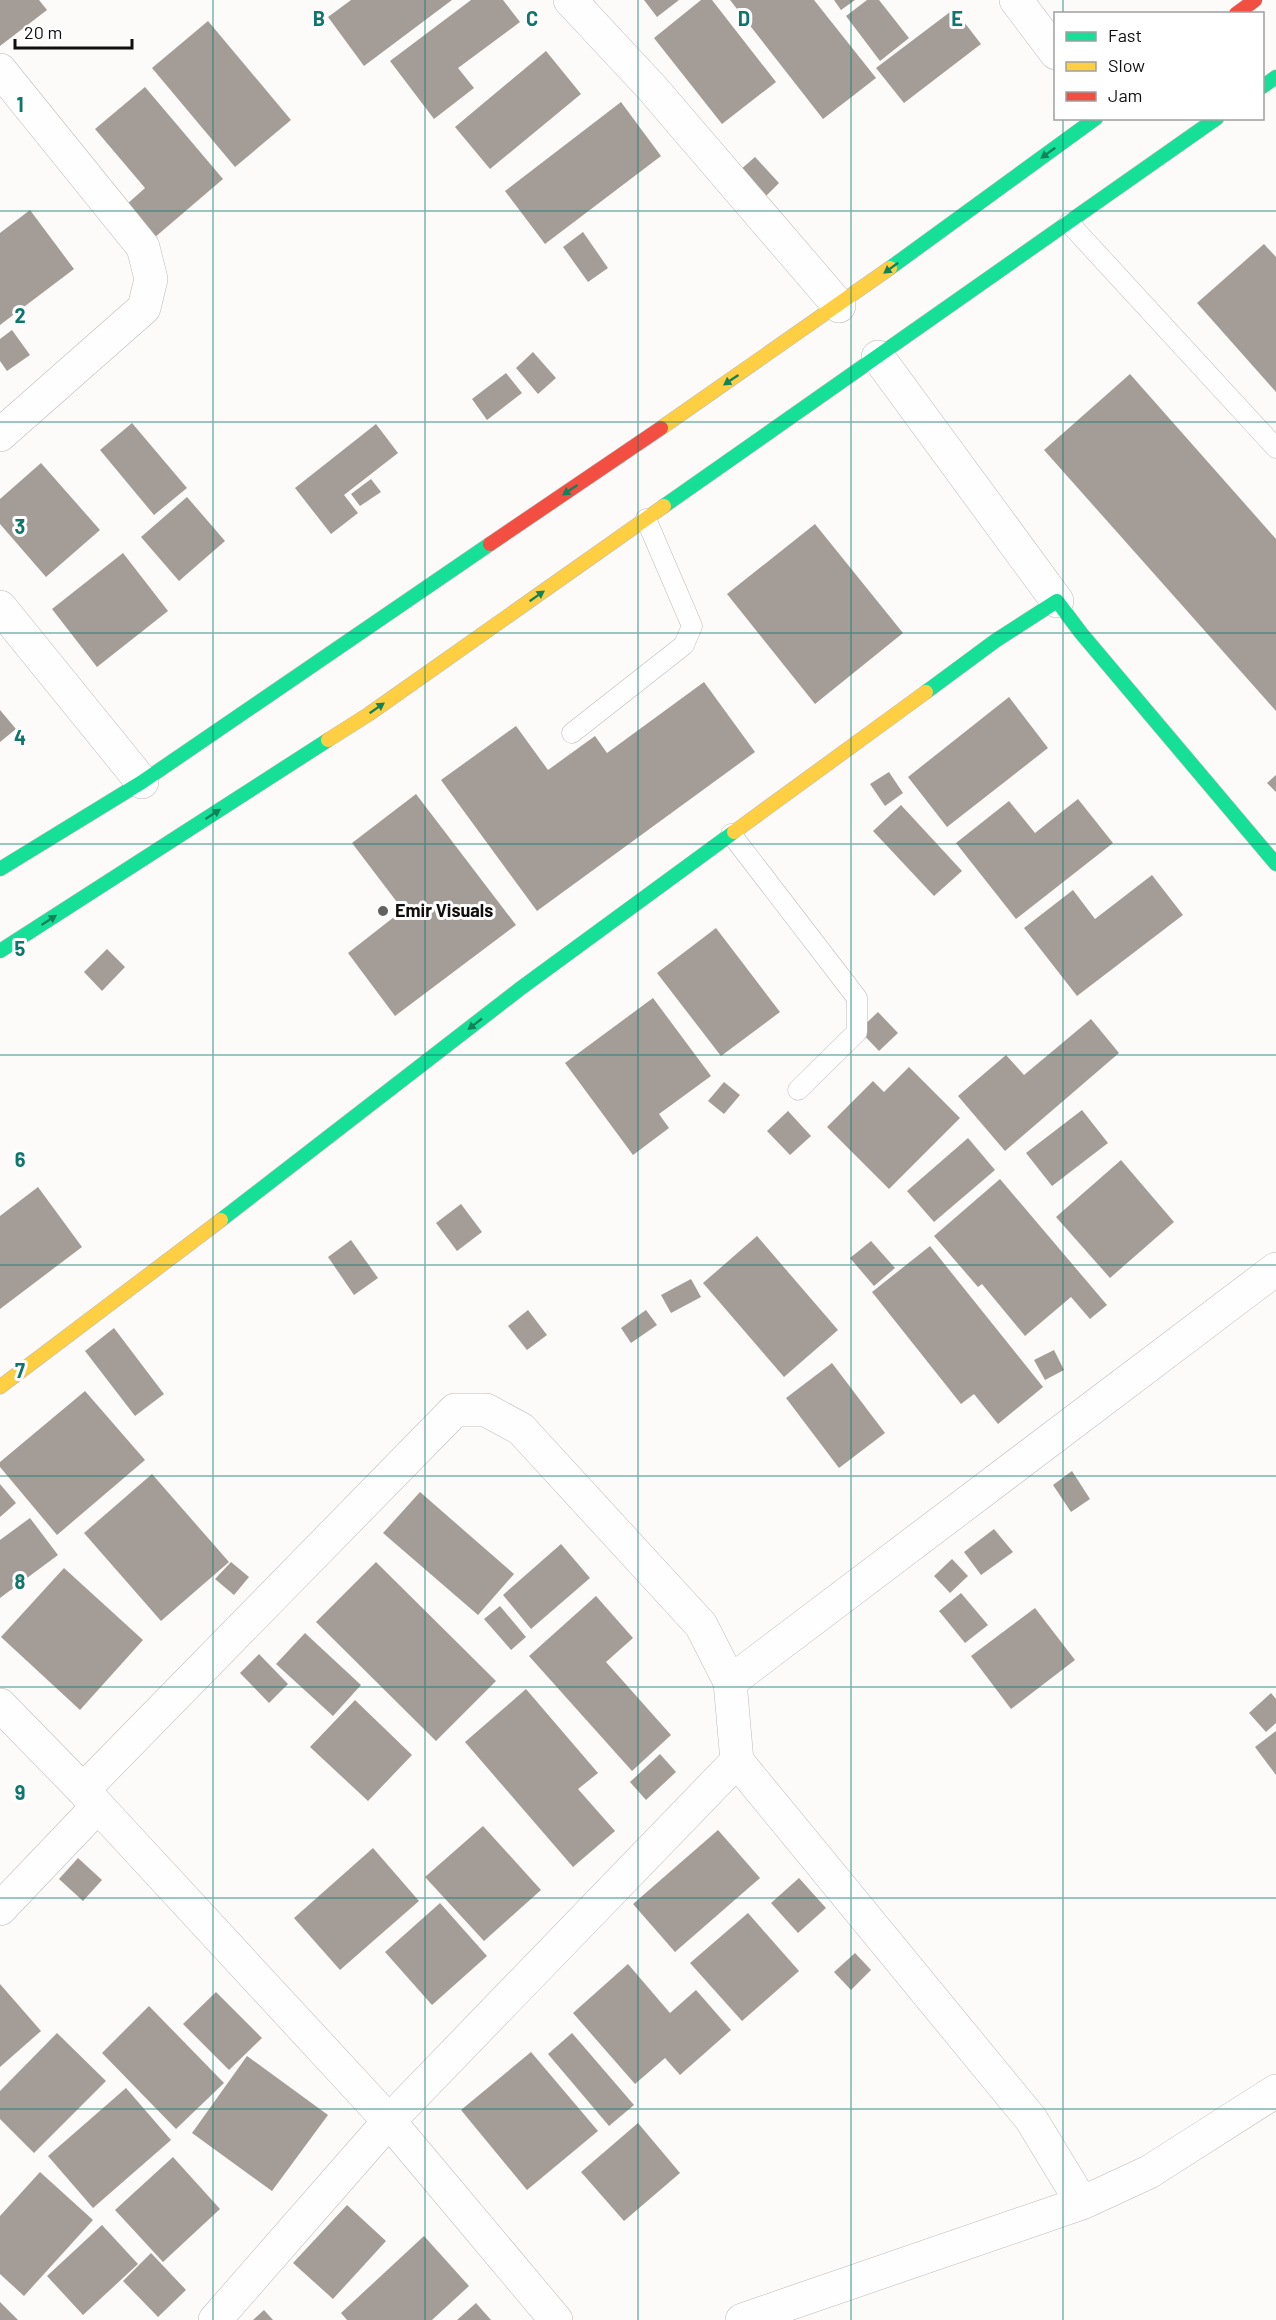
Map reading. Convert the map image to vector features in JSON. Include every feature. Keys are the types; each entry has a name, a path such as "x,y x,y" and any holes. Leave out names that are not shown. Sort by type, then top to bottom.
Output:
{"main road":[{"path":"1239,12 1255,0"},
{"path":"1264,86 1276,77"},
{"path":"0,869 142,782 839,306 1093,120"},
{"path":"0,951 369,714 1214,120"},
{"path":"0,1387 310,1153 521,988 995,641 1057,600 1081,633 1276,864"}],"street":[{"path":"570,0 652,88 839,306"},
{"path":"1016,0 1054,50"},
{"path":"0,70 143,247 151,279 144,308 0,435"},
{"path":"878,357 1057,600"},
{"path":"0,607 142,782"},
{"path":"730,1682 1276,1269"},
{"path":"0,1909 91,1798 455,1410 486,1410 521,1429 701,1625 730,1682 737,1761 1031,2119 1082,2203"},
{"path":"0,1705 91,1798 388,2121 556,2320"},
{"path":"214,2320 388,2121 737,1761"},
{"path":"742,2320 1082,2203 1149,2172 1276,2091"}],"lane":[{"path":"1069,223 1276,448"},
{"path":"572,733 684,645 692,626 646,519"},
{"path":"731,834 857,998 857,1032 798,1090"}],"building":[{"path":"0,0 39,0 47,10 0,46"},
{"path":"351,0 452,0 364,66 328,17"},
{"path":"471,0 503,0 520,22 458,68 474,88 434,119 390,61"},
{"path":"644,0 679,0 657,17"},
{"path":"701,0 712,0 776,82 722,124 654,38"},
{"path":"730,0 814,0 876,78 823,119"},
{"path":"834,0 855,0 841,10"},
{"path":"867,0 879,0 909,38 880,61 846,16"},
{"path":"954,9 981,44 904,103 876,68"},
{"path":"208,21 291,120 235,167 152,68"},
{"path":"546,51 581,94 490,169 455,127"},
{"path":"145,87 223,179 154,238 126,205 145,188 95,129"},
{"path":"621,102 661,156 545,244 505,191"},
{"path":"755,157 779,183 764,198 739,171"},
{"path":"30,210 74,269 0,325 0,233"},
{"path":"583,232 608,268 588,282 563,247"},
{"path":"1264,244 1276,257 1276,392 1197,303"},
{"path":"12,330 30,355 7,371 0,361 0,339"},
{"path":"533,352 556,378 538,394 516,368"},
{"path":"506,373 522,393 487,420 472,399"},
{"path":"1130,374 1276,539 1276,711 1044,450"},
{"path":"132,423 187,488 154,515 100,450"},
{"path":"376,424 398,453 344,495 358,513 331,534 295,488"},
{"path":"41,463 100,530 46,577 0,524 0,499"},
{"path":"371,479 381,492 360,506 351,494"},
{"path":"187,497 225,541 179,581 141,537"},
{"path":"815,524 903,633 815,704 727,594"},
{"path":"123,553 168,611 97,667 52,609"},
{"path":"704,682 755,752 537,911 441,780 516,726 548,770 595,736 607,753"},
{"path":"1009,697 1048,748 947,827 908,777"},
{"path":"0,710 16,729 0,742"},
{"path":"889,772 903,793 885,806 870,784"},
{"path":"1276,775 1276,792 1267,783"},
{"path":"416,794 516,925 395,1016 348,953 403,910 352,843"},
{"path":"1078,799 1113,843 1016,919 956,843 1009,801 1035,833"},
{"path":"901,805 962,871 934,896 873,831"},
{"path":"1152,875 1183,915 1077,996 1024,928 1073,890 1095,919"},
{"path":"716,928 780,1012 721,1056 657,973"},
{"path":"107,949 125,967 102,991 84,972"},
{"path":"653,998 711,1076 659,1114 669,1128 633,1155 565,1063"},
{"path":"878,1012 898,1033 879,1051 859,1030"},
{"path":"1091,1019 1119,1053 1005,1151 958,1096 1006,1055 1024,1075"},
{"path":"909,1067 960,1118 889,1189 827,1127 873,1081 884,1092"},
{"path":"724,1082 740,1095 724,1114 708,1101"},
{"path":"1082,1110 1108,1143 1052,1186 1026,1153"},
{"path":"788,1111 811,1136 790,1155 767,1131"},
{"path":"968,1138 995,1170 934,1222 907,1191"},
{"path":"1121,1160 1174,1222 1110,1278 1056,1217"},
{"path":"1000,1179 1107,1305 1090,1319 1071,1297 1025,1336 982,1284 978,1287 934,1236"},
{"path":"38,1187 82,1247 0,1309 0,1216"},
{"path":"461,1204 482,1232 457,1251 436,1223"},
{"path":"757,1236 838,1330 784,1377 703,1283"},
{"path":"351,1240 378,1278 354,1295 328,1257"},
{"path":"871,1241 895,1268 874,1286 850,1258"},
{"path":"930,1246 1043,1387 998,1424 974,1394 961,1404 872,1292"},
{"path":"691,1279 701,1297 671,1313 661,1295"},
{"path":"528,1310 547,1335 527,1350 508,1326"},
{"path":"646,1310 657,1325 631,1343 621,1328"},
{"path":"114,1328 164,1394 135,1416 85,1351"},
{"path":"1054,1350 1064,1370 1045,1380 1034,1360"},
{"path":"832,1363 885,1433 839,1468 786,1398"},
{"path":"85,1391 145,1460 57,1535 0,1467 0,1462"},
{"path":"1072,1471 1090,1499 1071,1512 1053,1485"},
{"path":"152,1474 229,1562 161,1621 84,1533"},
{"path":"0,1484 16,1503 0,1517"},
{"path":"420,1492 514,1574 478,1615 383,1533"},
{"path":"30,1518 58,1555 0,1598 0,1540"},
{"path":"994,1529 1013,1552 981,1575 964,1552"},
{"path":"561,1544 590,1578 531,1629 503,1595"},
{"path":"952,1559 968,1576 950,1593 934,1576"},
{"path":"231,1562 249,1577 234,1595 215,1579"},
{"path":"376,1562 496,1681 436,1741 316,1622"},
{"path":"64,1568 143,1640 80,1710 1,1637"},
{"path":"961,1593 988,1625 965,1643 939,1611"},
{"path":"596,1596 633,1638 606,1662 671,1735 632,1771 529,1656"},
{"path":"500,1606 526,1637 511,1650 484,1619"},
{"path":"1035,1608 1075,1660 1011,1709 971,1656"},
{"path":"305,1633 361,1685 333,1716 276,1664"},
{"path":"259,1654 288,1684 269,1703 240,1673"},
{"path":"526,1689 598,1773 578,1789 615,1831 573,1867 465,1742"},
{"path":"1271,1693 1276,1699 1276,1723 1266,1732 1249,1713"},
{"path":"355,1700 412,1755 368,1801 310,1747"},
{"path":"1276,1731 1276,1775 1255,1747"},
{"path":"660,1754 676,1772 646,1800 630,1782"},
{"path":"483,1826 541,1890 484,1941 425,1877"},
{"path":"718,1830 760,1878 675,1952 633,1904"},
{"path":"373,1848 419,1901 340,1970 294,1918"},
{"path":"78,1858 102,1880 83,1901 59,1879"},
{"path":"799,1878 826,1908 798,1933 771,1903"},
{"path":"440,1903 487,1956 432,2005 385,1952"},
{"path":"748,1913 799,1971 742,2021 690,1963"},
{"path":"855,1953 871,1970 851,1990 834,1972"},
{"path":"628,1964 670,2013 696,1990 731,2030 680,2075 665,2058 635,2084 573,2013"},
{"path":"0,1984 41,2031 0,2067"},
{"path":"216,1992 262,2038 229,2070 183,2024"},
{"path":"149,2006 224,2083 176,2129 102,2053"},
{"path":"57,2033 106,2081 34,2153 0,2119 0,2091"},
{"path":"572,2033 634,2105 609,2126 548,2054"},
{"path":"531,2052 598,2131 527,2190 461,2110"},
{"path":"247,2056 328,2115 272,2191 192,2133"},
{"path":"126,2088 171,2140 93,2208 48,2156"},
{"path":"638,2123 680,2173 624,2221 581,2172"},
{"path":"173,2157 220,2209 163,2262 115,2210"},
{"path":"40,2172 93,2220 24,2296 0,2274 0,2216"},
{"path":"347,2205 386,2241 333,2299 293,2263"},
{"path":"102,2225 138,2264 83,2315 47,2276"},
{"path":"424,2236 469,2286 432,2320 347,2320 341,2313"},
{"path":"151,2253 186,2290 158,2317 123,2281"},
{"path":"0,2302 18,2320 0,2320"},
{"path":"476,2303 491,2320 457,2320"},
{"path":"264,2310 273,2320 253,2320"}],"traffic: fast":[{"path":"1264,86 1276,77"},
{"path":"890,268 1093,120"},
{"path":"664,506 1214,120"},
{"path":"0,869 142,782 490,544"},
{"path":"926,692 995,641 1057,601 1081,633 1276,864"},
{"path":"0,951 328,740"},
{"path":"221,1220 521,988 734,832"}],"traffic: slow":[{"path":"661,428 890,268"},
{"path":"328,740 369,714 664,506"},
{"path":"734,832 926,692"},
{"path":"0,1387 221,1220"}],"traffic: jam":[{"path":"1239,12 1255,0"},
{"path":"490,544 661,428"}],"place":[{"name":"Emir Visuals","path":"383,911"}]}
